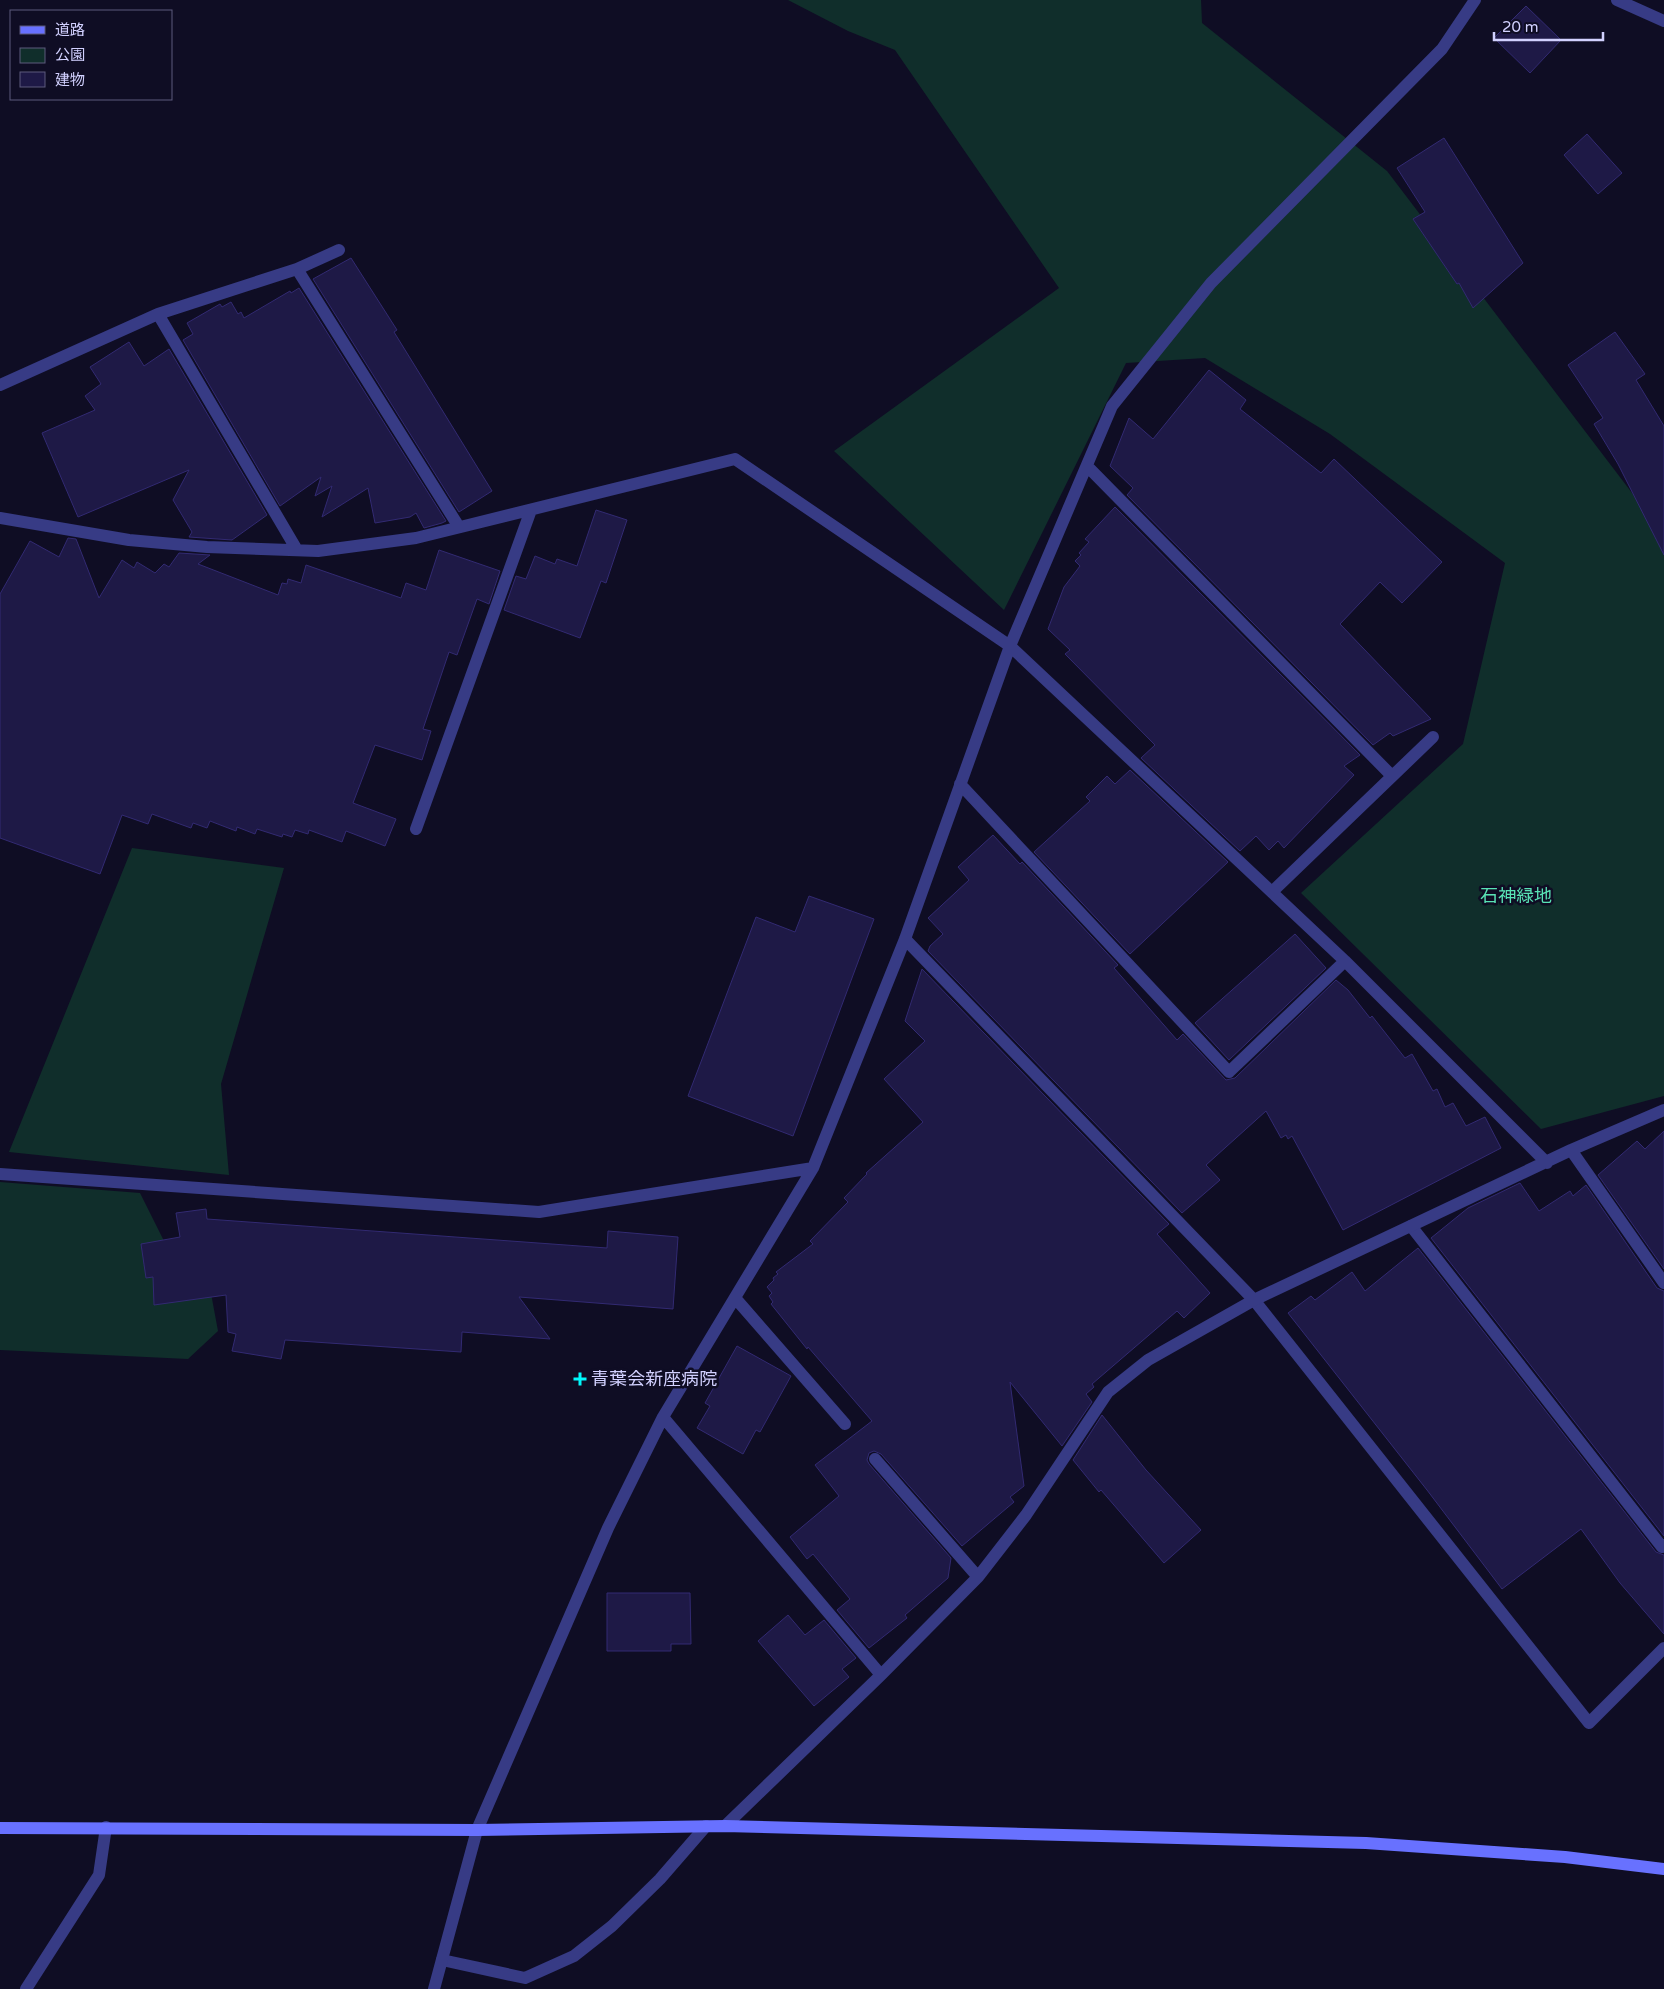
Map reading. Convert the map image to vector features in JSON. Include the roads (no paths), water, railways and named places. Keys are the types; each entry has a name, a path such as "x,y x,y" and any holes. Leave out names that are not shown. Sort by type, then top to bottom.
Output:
{"street":[{"path":"434,1989 477,1830 608,1528 663,1417 814,1168 905,940 1010,646 1112,406 1211,283 1442,49 1475,0"},
{"path":"1617,0 1664,21"},
{"path":"0,385 158,314 297,269 339,250"},
{"path":"297,269 459,528"},
{"path":"158,314 297,550"},
{"path":"0,518 129,540 207,547 318,551 416,538 735,459 1010,646 1344,961 1547,1163"},
{"path":"1087,466 1392,776"},
{"path":"416,829 531,510"},
{"path":"1272,892 1433,737"},
{"path":"960,784 1229,1072 1344,961"},
{"path":"905,940 1254,1300 1589,1723 1664,1648"},
{"path":"725,1826 881,1675 978,1577 1026,1515 1108,1392 1148,1360 1254,1300 1571,1150 1664,1110"},
{"path":"1571,1150 1664,1283"},
{"path":"0,1174 539,1212 814,1168"},
{"path":"1411,1226 1662,1547 1664,1545"},
{"path":"736,1299 845,1424"},
{"path":"663,1417 881,1675"},
{"path":"876,1459 978,1577"},
{"path":"442,1960 525,1978 574,1956 612,1926 660,1879 706,1826"},
{"path":"0,1828 477,1830 725,1826 1366,1844 1565,1857 1664,1869"},
{"path":"26,1989 99,1875 106,1828"}],"place":[{"name":"青葉会新座病院","path":"580,1379"}],"park label":[{"name":"石神緑地","path":"1516,896"}]}
